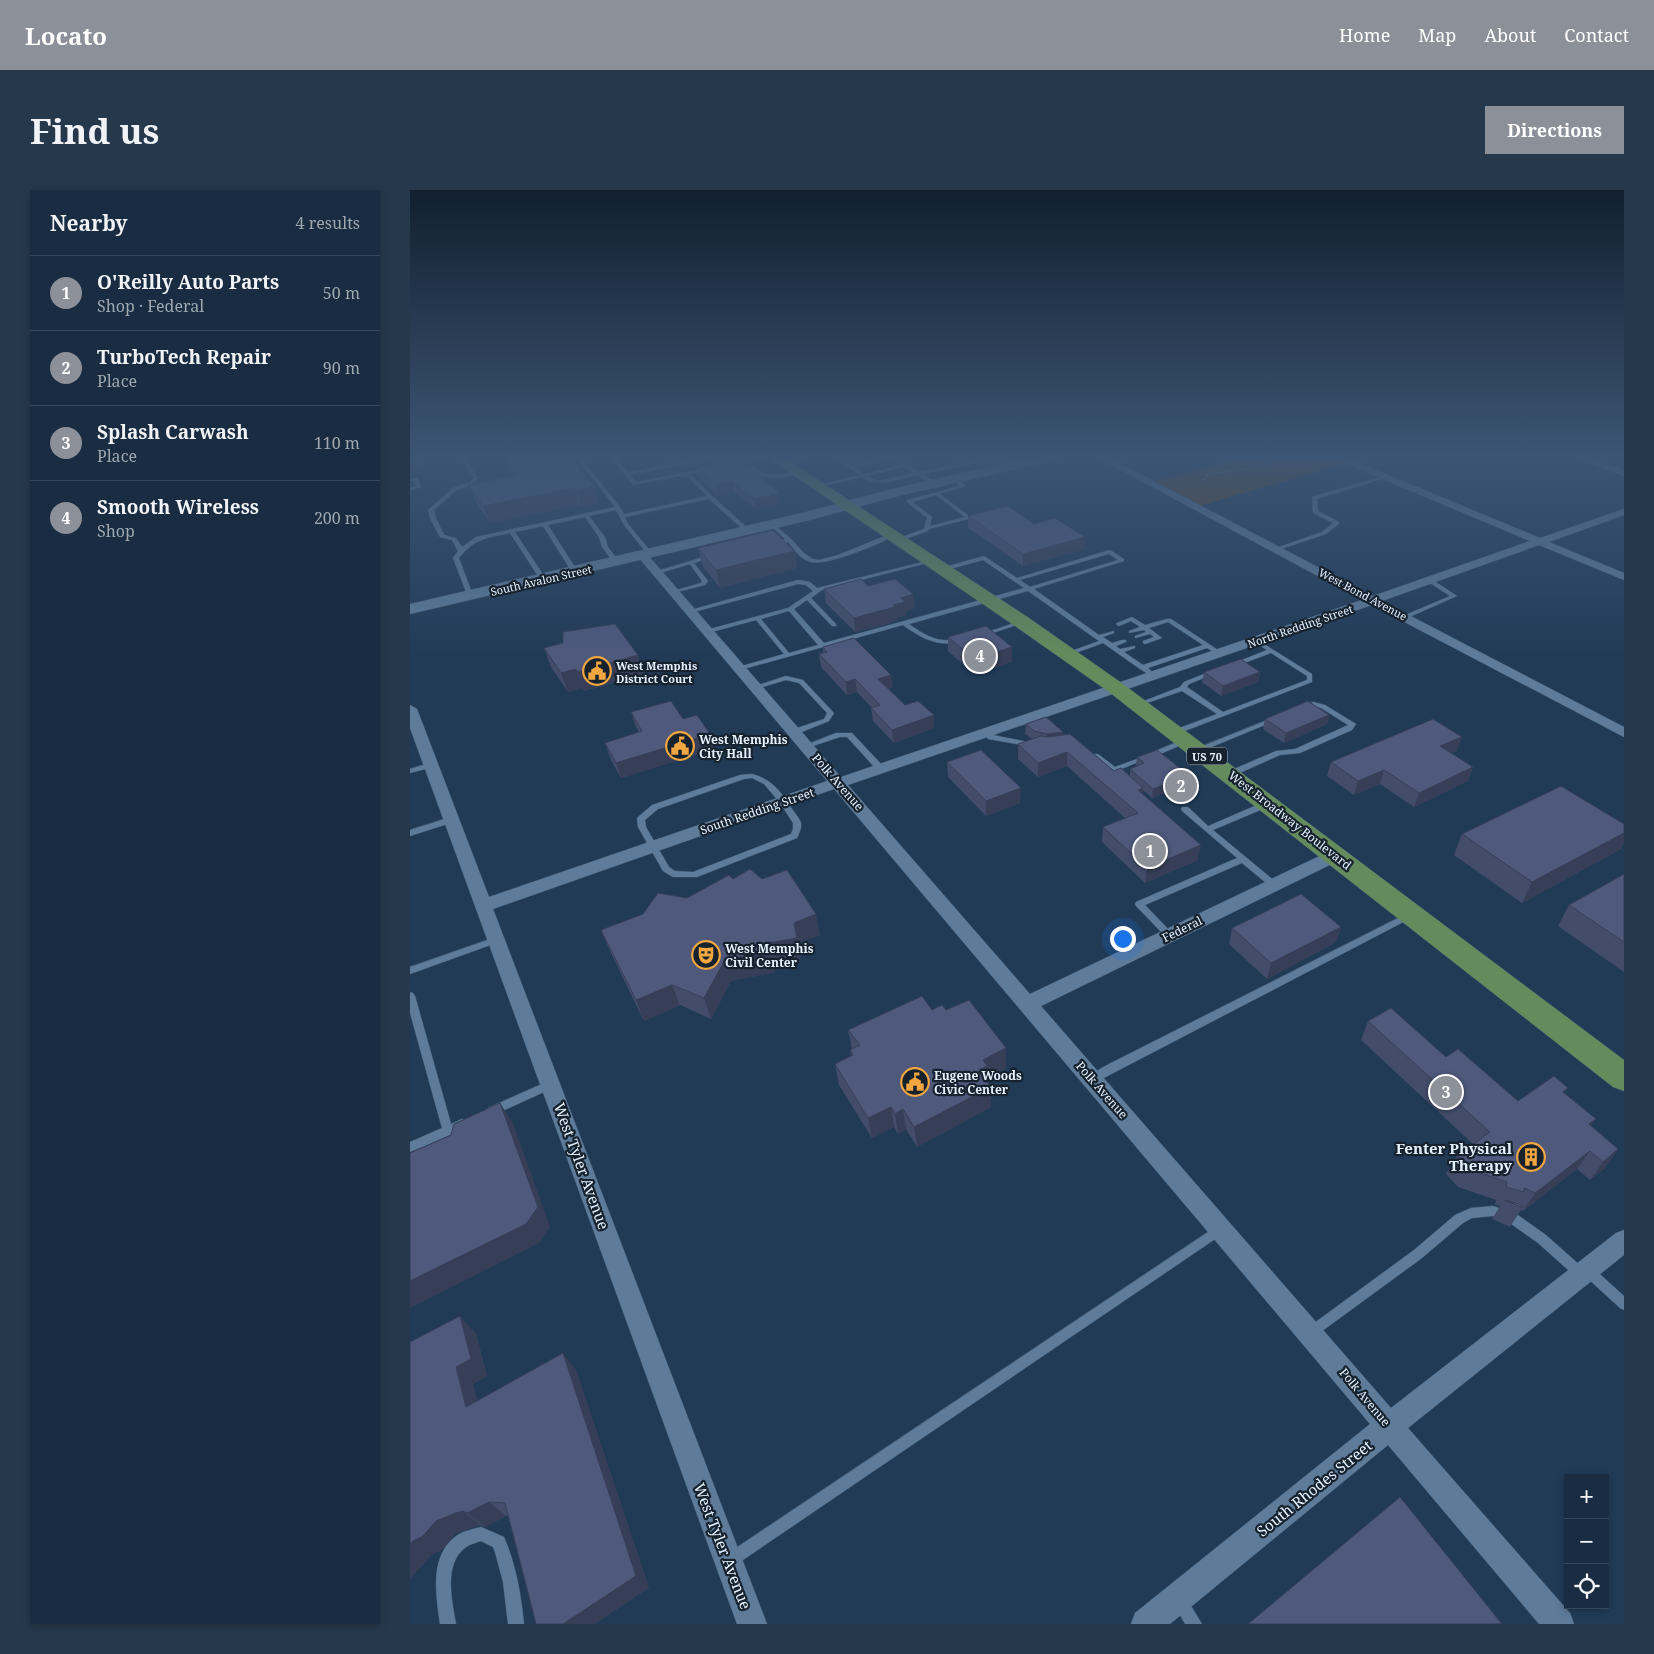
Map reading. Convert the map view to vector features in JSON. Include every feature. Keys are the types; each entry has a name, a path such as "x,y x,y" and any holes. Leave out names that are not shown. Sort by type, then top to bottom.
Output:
{"main road":[{"name":"West Broadway Boulevard","path":"875,524 1022,622 1139,704 1624,1078"}],"street":[{"name":"South Avalon Street","path":"410,610 616,562 650,561 776,524"},
{"name":"West Bond Avenue","path":"1228,524 1624,732"},
{"path":"1496,524 1624,577"},
{"name":"North Redding Street","path":"1116,688 1219,654 1590,524"},
{"name":"Polk Avenue","path":"650,561 1559,1624"},
{"name":"South Redding Street","path":"484,906 1116,688"},
{"name":"West Tyler Avenue","path":"410,709 420,768 451,820 752,1624"},
{"name":"Federal","path":"1027,1004 1336,855"},
{"name":"South Rhodes Street","path":"1146,1624 1389,1426 1624,1241"}],"lane":[{"path":"436,524 442,536 454,539 461,551"},
{"path":"470,596 456,558 461,551 478,538 512,530 545,524 575,572"},
{"path":"592,524 616,562"},
{"path":"626,524 650,561 692,563 720,557"},
{"path":"740,524 748,531"},
{"path":"927,528 928,524"},
{"path":"772,525 810,561 815,562 942,524"},
{"path":"1276,549 1324,533 1336,524"},
{"path":"512,530 543,579"},
{"path":"769,545 789,540"},
{"path":"740,668 990,601 1122,560 1110,552 1016,580"},
{"path":"708,631 790,609 816,590 936,565 984,558 1153,675"},
{"path":"675,592 703,584 705,581 692,563"},
{"path":"1405,617 1454,596 1429,580"},
{"path":"690,610 798,582 808,583 816,590"},
{"path":"807,597 834,625"},
{"path":"790,609 823,646"},
{"path":"757,618 788,655"},
{"path":"1122,626 1169,620 1219,654"},
{"path":"905,624 925,638 936,642 953,642 1022,622"},
{"path":"1131,632 1141,625"},
{"path":"1141,625 1159,638 1145,642"},
{"path":"840,632 848,639"},
{"path":"1068,654 1098,637 1112,632 1098,637"},
{"path":"1137,637 1151,632"},
{"path":"1111,646 1124,641"},
{"path":"1188,741 1223,715 1310,681 1310,675 1256,641"},
{"path":"1142,668 1207,646"},
{"path":"1119,651 1133,647"},
{"path":"1228,667 1271,651"},
{"path":"1139,704 1183,688 1186,683 1220,670"},
{"path":"756,687 786,678 801,681 831,713 827,720 801,739"},
{"path":"1183,688 1223,715"},
{"path":"1230,774 1279,753 1297,751 1350,728 1352,724 1323,706 1313,704 1295,711"},
{"path":"1148,756 1188,741 1287,714"},
{"path":"986,732 991,737 1040,747"},
{"path":"801,739 849,735 880,768"},
{"path":"1092,754 1121,776"},
{"path":"1114,770 1137,761"},
{"path":"743,776 761,778 768,783 782,802 797,823 798,829 794,836 694,876 673,874 666,869 642,827 641,818 647,812 663,804 743,776"},
{"path":"1207,829 1267,804"},
{"path":"1185,809 1274,885"},
{"path":"410,833 451,820"},
{"path":"1169,935 1139,904 1243,859"},
{"path":"1092,1079 1412,914"},
{"path":"410,971 496,940"},
{"path":"410,996 448,1131"},
{"path":"410,1147 551,1084"},
{"path":"1310,1333 1418,1254 1459,1218 1471,1213 1493,1211 1511,1217 1624,1304"},
{"path":"728,1561 1221,1229"},
{"path":"448,1624 442,1584 448,1560 460,1541 481,1534 499,1542 506,1560 516,1624"},
{"path":"1178,1599 1194,1624"}],"building":[{"path":"979,524 1064,524 1085,537 1023,554"},
{"path":"773,530 794,551 716,570 698,548"},
{"path":"861,579 868,586 895,579 913,594 901,598 905,602 893,605 895,607 854,618 824,589"},
{"path":"615,624 638,655 578,672 576,669 561,673 544,648 563,643 563,632"},
{"path":"986,626 1012,647 974,659 948,637"},
{"path":"854,638 891,675 878,679 905,705 918,701 934,715 892,730 871,708 880,705 855,679 846,682 819,654 827,652 823,647"},
{"path":"1241,659 1260,672 1223,686 1204,672"},
{"path":"671,701 683,719 697,715 710,734 616,763 605,743 642,731 631,712"},
{"path":"1308,701 1329,715 1286,733 1265,719"},
{"path":"1046,717 1063,732 1047,734 1034,731 1026,724"},
{"path":"1433,719 1462,737 1440,746 1473,767 1419,793 1384,770 1358,781 1331,762"},
{"path":"1070,734 1114,771 1121,768 1143,788 1138,790 1201,845 1147,868 1103,827 1138,813 1067,752 1038,763 1018,744 1041,736"},
{"path":"981,750 1021,788 986,801 947,762"},
{"path":"1157,750 1189,775 1153,789 1130,769 1144,763 1137,757"},
{"path":"1561,786 1624,824 1624,833 1532,882 1462,834"},
{"name":"West Memphis Civil Center","path":"750,869 762,879 787,870 816,914 794,923 797,938 768,943 769,951 725,960 704,998 672,985 636,1000 601,930 643,914 658,893 687,898 729,875 733,879"},
{"path":"1624,874 1624,942 1569,905"},
{"path":"1301,894 1341,927 1271,963 1232,928"},
{"name":"Eugene Woods Civic Center","path":"922,996 932,1010 942,1005 946,1010 969,1000 1006,1048 983,1060 987,1066 978,1071 991,1087 914,1127 903,1109 895,1114 891,1107 868,1118 835,1064 853,1055 850,1050 860,1045 848,1030"},
{"path":"1391,1008 1446,1057 1458,1049 1518,1101 1554,1076 1568,1088 1563,1092 1596,1119 1589,1124 1618,1149 1603,1162 1590,1151 1535,1193 1524,1188 1524,1192 1506,1187 1507,1182 1469,1169 1457,1156 1490,1132 1368,1021"},
{"path":"500,1103 538,1207 526,1224 410,1281 410,1153 451,1135 454,1124"},
{"path":"1504,1200 1519,1204 1523,1208"},
{"path":"460,1316 471,1359 456,1367 466,1407 563,1353 636,1576 563,1624 536,1624 505,1503 489,1502 467,1513 463,1511 436,1521 423,1536 410,1544 410,1342"},
{"path":"1400,1497 1502,1624 1248,1624"}],"place":[{"name":"Smooth Wireless","path":"980,656"},
{"name":"West Memphis District Court","path":"597,671"},
{"name":"West Memphis City Hall","path":"680,746"},
{"name":"TurboTech Repair","path":"1181,786"},
{"name":"O'Reilly Auto Parts","path":"1150,851"},
{"name":"West Memphis Civil Center","path":"706,955"},
{"name":"Eugene Woods Civic Center","path":"915,1082"},
{"name":"Splash Carwash","path":"1446,1092"},
{"name":"Fenter Physical Therapy","path":"1531,1157"}]}
